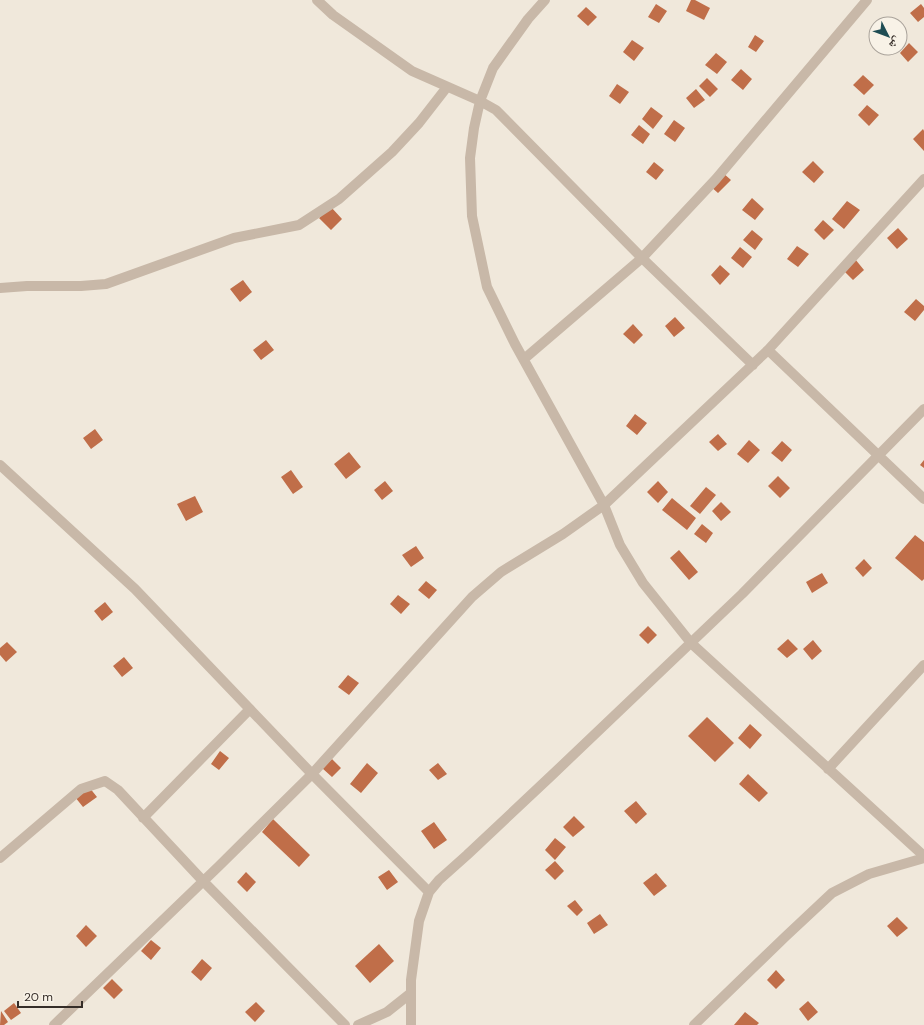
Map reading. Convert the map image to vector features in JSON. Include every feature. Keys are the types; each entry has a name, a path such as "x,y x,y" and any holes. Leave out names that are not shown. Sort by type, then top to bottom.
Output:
{"street":[{"path":"317,0 333,15 412,71 480,101 496,110 642,258 753,365"},
{"path":"545,0 528,19 493,68 480,101 474,128 470,158 472,216 487,287 524,359 604,505 620,545 643,583 691,643 924,857"},
{"path":"524,359 642,258 716,179 866,0"},
{"path":"0,288 106,284 234,238 299,225 339,199 392,152 419,123 448,87"},
{"path":"54,1025 204,881 312,774 472,597 501,572 563,534 604,505 768,350 924,180"},
{"path":"768,350 924,499"},
{"path":"411,1025 411,980 419,921 429,892 439,880 742,594 924,409"},
{"path":"0,465 135,589 312,774 429,892"},
{"path":"828,769 924,664"},
{"path":"143,818 250,709"},
{"path":"0,858 81,789 105,781 118,790 143,818 345,1025"},
{"path":"694,1025 832,893 869,874 924,857"},
{"path":"358,1025 387,1012 411,993"}],"building":[{"path":"691,0 695,0 710,8 704,20 686,11"},
{"path":"656,4 667,11 659,23 648,17"},
{"path":"921,4 924,8 924,17 918,22 910,13"},
{"path":"586,7 597,17 588,26 577,16"},
{"path":"755,35 764,41 756,52 748,47"},
{"path":"632,40 644,48 634,61 623,52"},
{"path":"909,43 918,52 908,62 903,56 908,56"},
{"path":"716,53 727,62 717,74 705,65"},
{"path":"741,69 752,79 743,90 731,80"},
{"path":"863,75 874,85 864,95 853,85"},
{"path":"707,78 718,89 710,97 699,86"},
{"path":"617,84 629,92 620,104 609,96"},
{"path":"696,89 705,100 694,108 686,98"},
{"path":"867,105 879,115 869,126 858,115"},
{"path":"651,107 663,116 653,129 642,119"},
{"path":"674,120 685,128 675,142 664,134"},
{"path":"639,125 650,134 643,144 631,135"},
{"path":"923,129 924,131 924,151 913,139"},
{"path":"813,161 824,172 814,183 802,172"},
{"path":"654,162 664,170 656,180 646,172"},
{"path":"723,173 731,180 718,193 710,186"},
{"path":"752,198 764,209 755,220 742,210"},
{"path":"847,201 860,210 844,229 832,219"},
{"path":"331,207 342,219 331,230 319,218"},
{"path":"823,220 834,230 824,240 814,230"},
{"path":"898,228 908,239 897,249 887,238"},
{"path":"752,230 763,239 755,250 743,240"},
{"path":"797,246 809,254 798,267 787,259"},
{"path":"740,247 752,257 743,268 731,258"},
{"path":"855,259 864,270 853,280 843,270"},
{"path":"720,265 730,274 720,285 711,275"},
{"path":"243,280 252,292 240,302 230,289"},
{"path":"916,299 924,306 924,310 915,321 904,312"},
{"path":"675,317 685,328 674,337 665,326"},
{"path":"633,324 643,335 634,344 623,334"},
{"path":"266,340 274,350 261,360 253,350"},
{"path":"635,414 647,423 637,435 626,426"},
{"path":"95,429 103,440 91,449 83,438"},
{"path":"718,434 727,444 718,451 709,442"},
{"path":"749,440 760,450 748,463 737,454"},
{"path":"782,441 792,450 782,462 771,453"},
{"path":"349,452 361,467 346,479 334,464"},
{"path":"924,460 924,468 920,465"},
{"path":"291,470 303,487 293,494 281,477"},
{"path":"778,476 790,488 780,498 768,486"},
{"path":"385,481 393,491 382,500 374,490"},
{"path":"658,481 668,492 658,503 647,492"},
{"path":"706,487 716,495 700,514 690,506"},
{"path":"195,496 203,512 186,521 177,504"},
{"path":"672,498 696,518 687,530 662,510"},
{"path":"721,502 731,512 721,521 712,511"},
{"path":"702,524 713,533 706,543 694,534"},
{"path":"915,535 924,542 924,579 922,581 895,558"},
{"path":"416,546 424,558 411,567 402,555"},
{"path":"679,550 698,572 689,580 670,558"},
{"path":"864,559 872,568 863,577 855,568"},
{"path":"822,573 828,583 812,593 806,582"},
{"path":"426,581 437,590 429,599 418,590"},
{"path":"398,595 410,604 401,614 390,604"},
{"path":"105,602 113,612 102,621 94,611"},
{"path":"648,626 657,635 648,644 639,635"},
{"path":"788,639 798,649 787,658 777,649"},
{"path":"813,640 822,651 812,660 803,649"},
{"path":"7,642 17,652 6,662 0,655 0,648"},
{"path":"124,657 133,668 122,677 113,666"},
{"path":"348,675 359,683 349,695 338,687"},
{"path":"707,717 734,743 715,762 688,736"},
{"path":"750,724 762,735 750,749 738,738"},
{"path":"220,751 229,758 219,770 211,764"},
{"path":"332,759 341,768 332,777 322,768"},
{"path":"367,763 378,773 361,793 350,784"},
{"path":"438,763 447,774 438,780 429,770"},
{"path":"748,774 768,793 759,802 739,784"},
{"path":"89,787 97,797 83,807 75,797"},
{"path":"636,801 647,814 636,824 624,811"},
{"path":"574,816 585,827 573,837 563,827"},
{"path":"273,819 310,855 299,867 262,832"},
{"path":"434,822 447,840 434,849 421,831"},
{"path":"555,838 566,847 555,860 545,850"},
{"path":"555,861 564,871 555,880 545,870"},
{"path":"389,870 398,882 387,890 378,877"},
{"path":"246,872 256,882 247,892 237,882"},
{"path":"656,873 667,886 654,896 643,883"},
{"path":"575,900 583,910 577,916 567,906"},
{"path":"600,914 608,925 594,934 587,923"},
{"path":"897,917 908,928 897,937 887,926"},
{"path":"86,925 97,936 86,947 76,936"},
{"path":"151,940 161,948 151,960 141,951"},
{"path":"379,944 394,961 370,983 355,966"},
{"path":"202,959 212,968 201,981 191,972"},
{"path":"776,970 785,980 776,989 767,980"},
{"path":"112,979 123,990 114,999 103,988"},
{"path":"808,1001 818,1012 808,1021 799,1009"},
{"path":"256,1002 265,1011 255,1022 245,1012"},
{"path":"14,1003 21,1013 11,1020 4,1011"},
{"path":"1,1011 8,1022 4,1025 0,1025"},
{"path":"745,1012 759,1023 757,1025 734,1025"}]}
